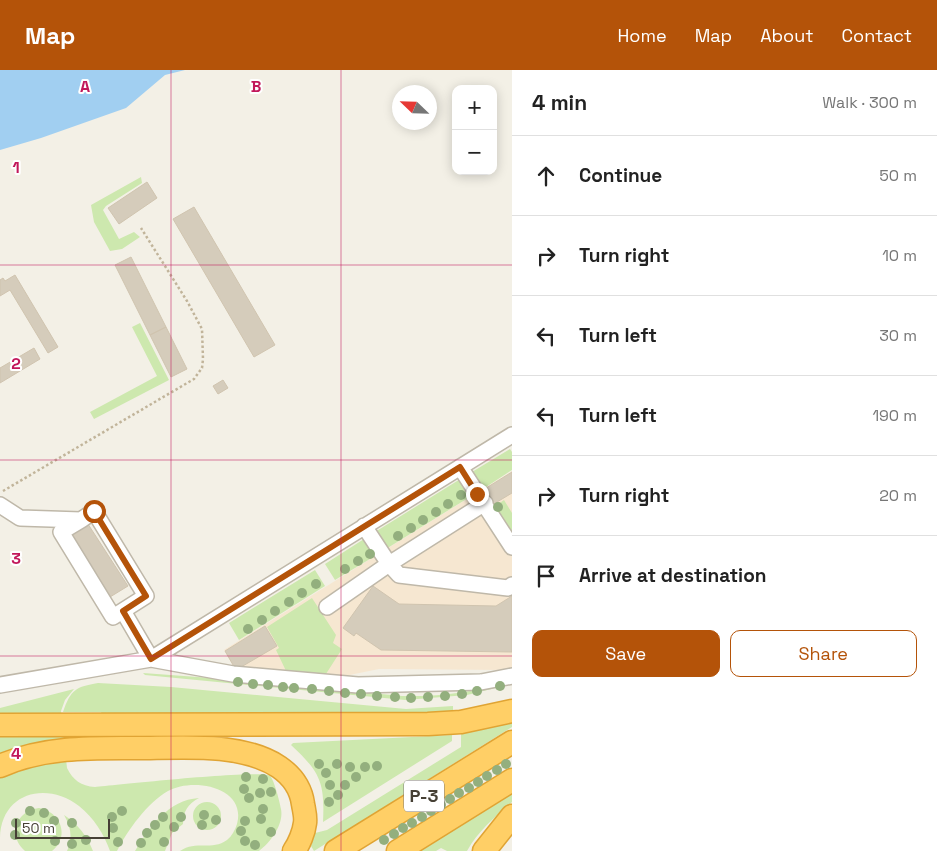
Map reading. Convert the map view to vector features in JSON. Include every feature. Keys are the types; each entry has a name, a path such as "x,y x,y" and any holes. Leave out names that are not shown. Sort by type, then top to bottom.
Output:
{"highway":[{"path":"0,726 428,724 461,722 512,711"},
{"name":"P-3","path":"336,851 512,742"},
{"path":"0,766 30,756 89,748 198,747 231,750 257,757 278,767 291,778 301,794 306,822 294,851"},
{"name":"P-3","path":"398,851 512,780"},
{"path":"484,851 512,816"}],"lane":[{"path":"151,659 512,435"},
{"path":"460,467 512,547"},
{"path":"328,608 390,564 484,503"},
{"path":"0,505 20,518 81,520"},
{"path":"94,511 146,596 113,617 61,532 81,520 94,511"},
{"path":"364,526 399,575 508,588 512,585"},
{"path":"123,611 151,659"},
{"path":"0,685 151,659 233,674 358,685 481,682 512,676"}],"path":[{"path":"0,493 194,379 202,368 202,329 187,301 141,228"}],"shaded area":[{"path":"512,471 512,670 379,669 325,680 236,671 224,650"}],"green space":[{"path":"141,177 142,183 106,206 103,210 119,239 134,232 140,237 122,249 110,251 94,222 91,205"},
{"path":"140,323 169,380 94,419 90,412 157,376 132,327"},
{"path":"510,449 512,452 512,470 483,489 472,472"},
{"path":"462,478 473,495 386,549 375,532"},
{"path":"504,500 512,513 512,536 494,507"},
{"path":"364,539 375,556 335,580 325,564"},
{"path":"315,570 325,586 239,640 229,623"},
{"path":"312,598 336,635 333,643 342,649 324,677 287,673 276,650 279,648 267,627"},
{"path":"143,673 402,696 458,693 512,680 512,684 467,695 405,700 145,675"},
{"path":"98,683 171,687 406,709 453,706 453,713 102,716 101,712 63,712 75,690"},
{"path":"74,689 65,700 61,711 67,768 78,782 95,787 242,774 270,776 277,791 281,815 279,827 272,838 259,851 180,851 192,846 221,843 230,837 237,824 238,811 234,801 226,794 216,788 191,785 168,791 153,802 132,826 117,851 110,851 98,827 79,806 66,798 53,794 40,793 28,795 17,801 8,810 2,822 0,838 0,708"},
{"path":"512,720 512,727 314,851 311,846 315,833 327,830 461,747 461,728"},
{"path":"452,735 452,741 323,822 323,797 319,779 309,763 291,745 293,743"},
{"path":"512,793 512,802 493,819 467,851 447,851 441,848 436,851 419,851"},
{"path":"199,798 187,808 183,824 172,833 165,851 135,851 154,824 169,809 188,800"},
{"path":"207,802 217,806 221,816 217,826 207,830 197,826 193,816 197,806"},
{"path":"39,808 47,810 58,819 62,832 61,839 52,851 25,851 19,845 15,831 20,819 25,814"},
{"path":"64,815 74,822 88,840 93,851 67,851 70,833"}],"water":[{"path":"0,70 185,70 165,75 126,108 41,138 0,150"}],"building":[{"path":"147,182 157,198 119,224 108,208"},
{"path":"194,207 275,345 254,357 173,219"},
{"path":"131,257 166,327 150,335 115,265"},
{"path":"15,275 58,347 48,353 10,290 0,296 0,280 3,278 5,281"},
{"path":"166,327 187,369 171,377 150,335"},
{"path":"34,348 40,359 0,383 0,368"},
{"path":"223,380 228,388 218,394 213,386"},
{"path":"512,472 512,493 492,505 483,490"},
{"path":"86,521 128,586 110,597 69,532"},
{"path":"373,586 399,604 496,606 512,596 512,652 381,650 356,633 354,636 343,628"},
{"path":"265,626 277,646 236,670 225,651"}],"route":[{"path":"94,511 146,596 123,611 151,659 460,467 477,494"}]}
